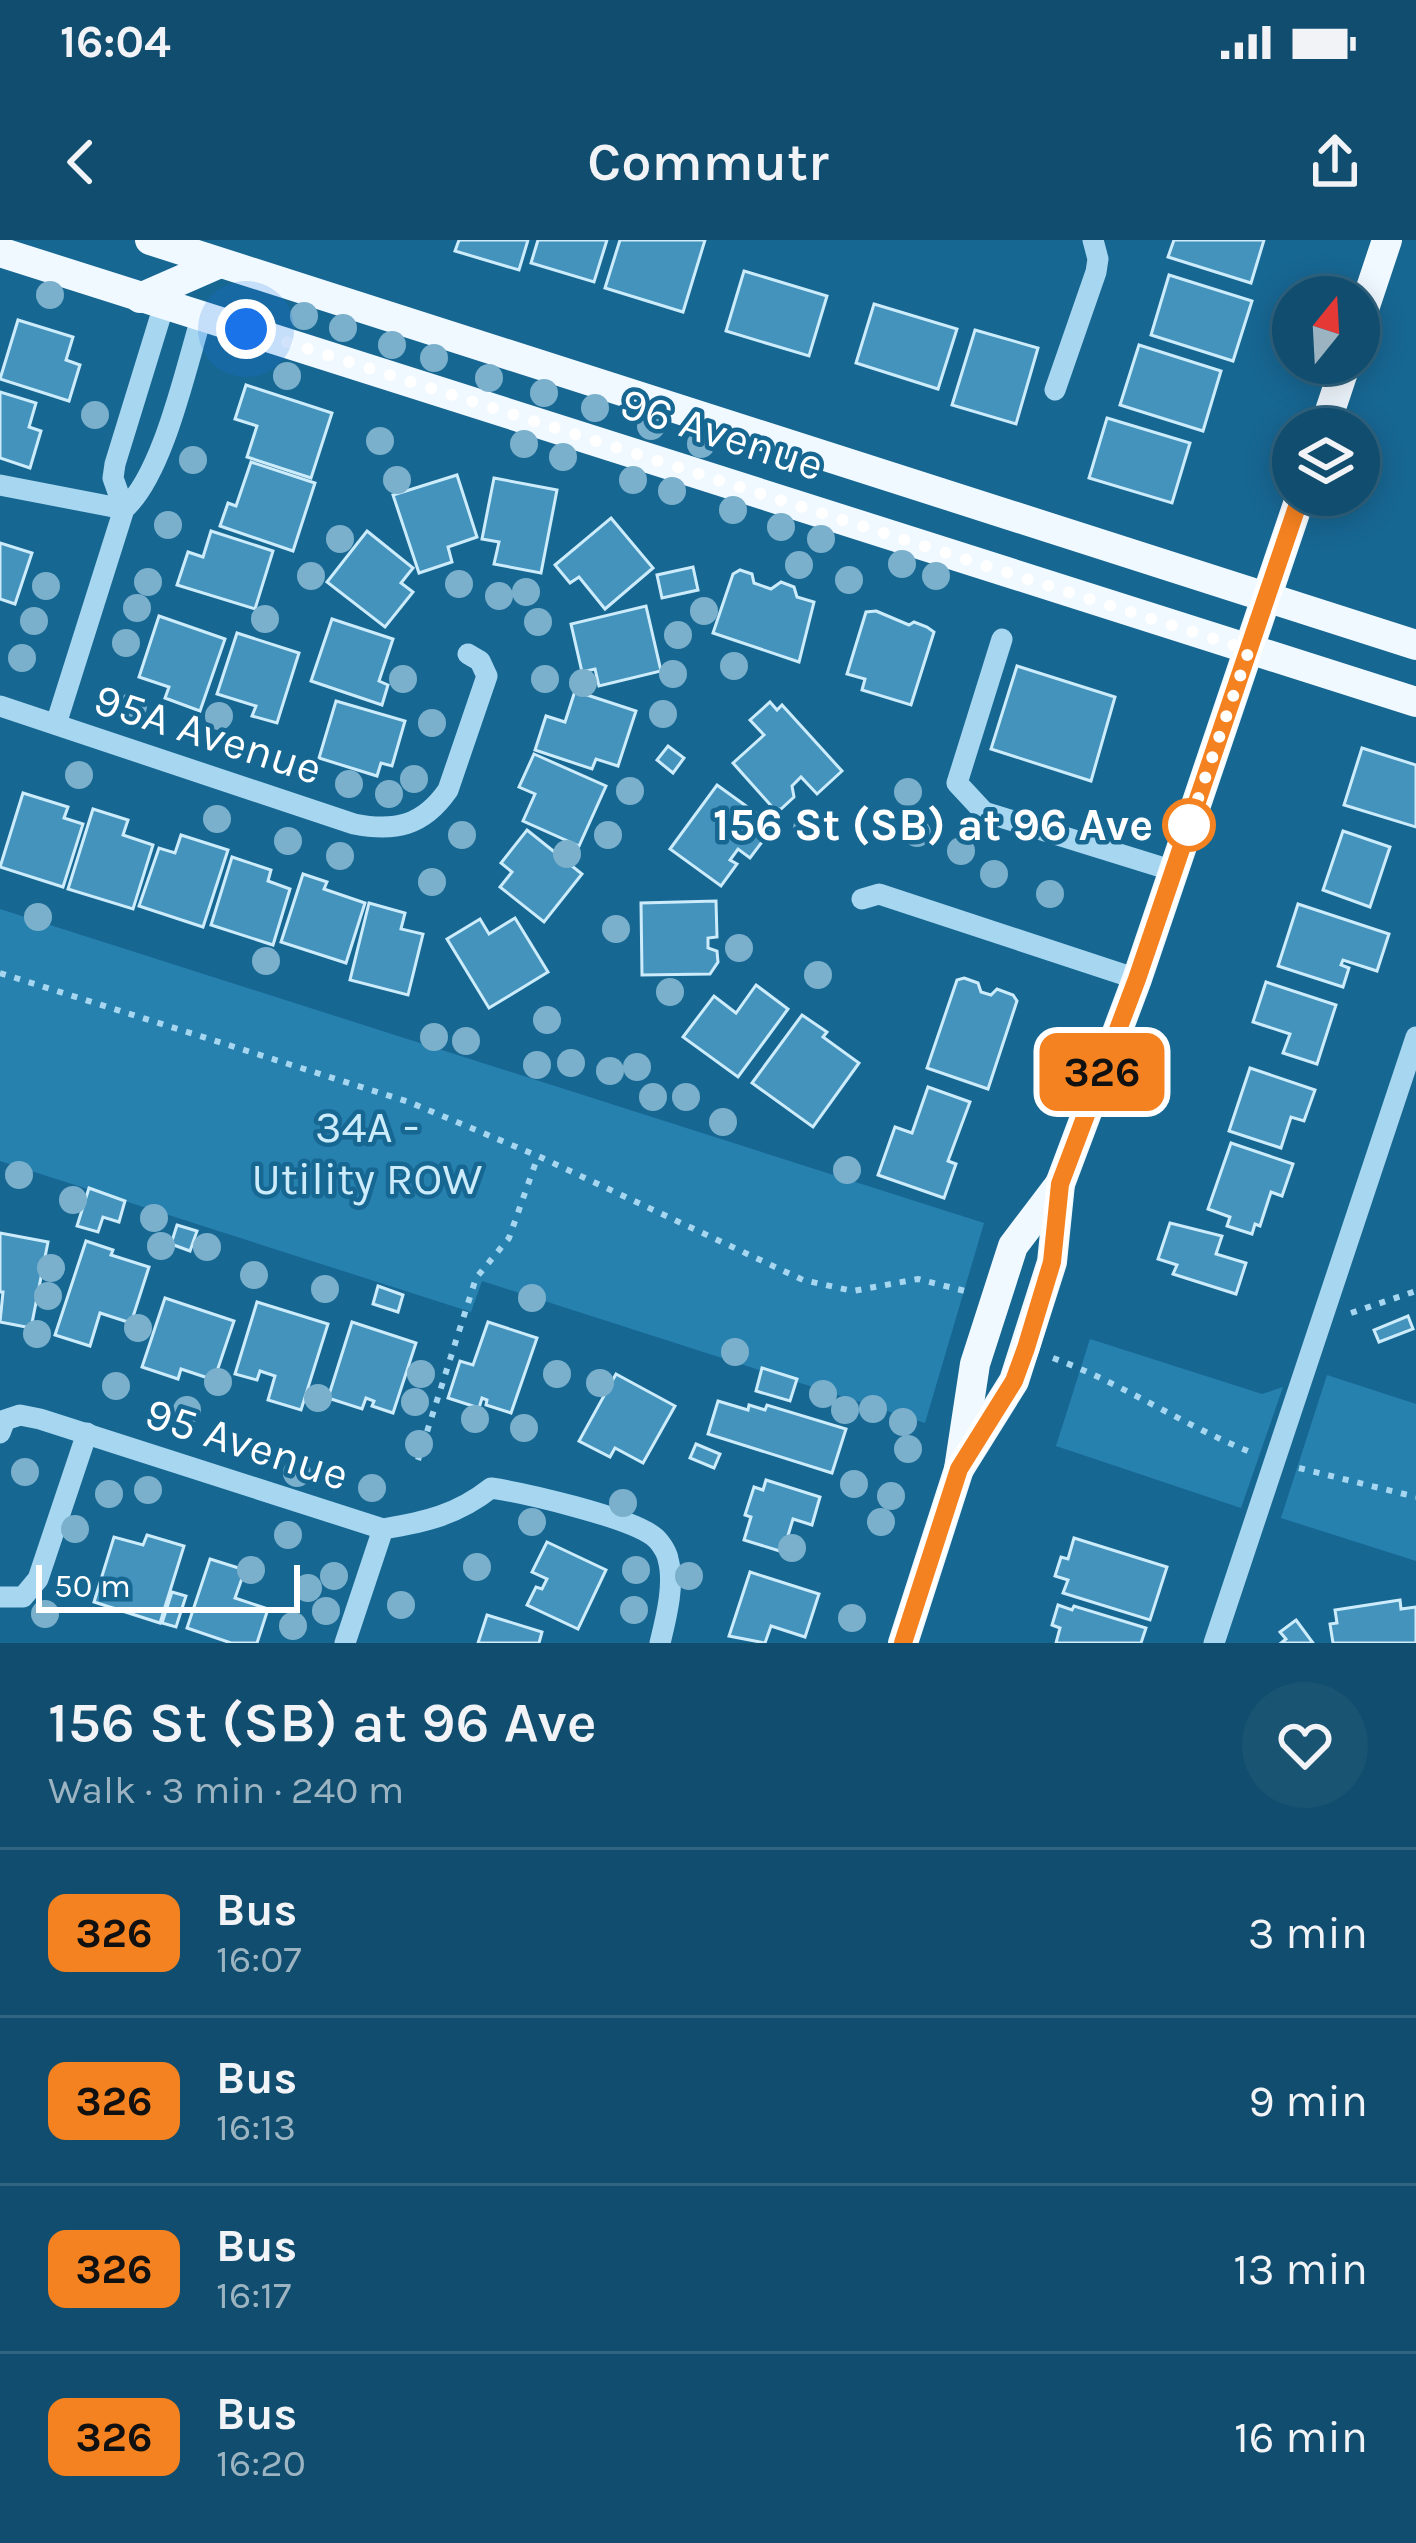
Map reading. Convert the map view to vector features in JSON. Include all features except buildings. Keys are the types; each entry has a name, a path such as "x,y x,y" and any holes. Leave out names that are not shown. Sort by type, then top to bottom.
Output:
{"main road":[{"name":"96 Avenue","path":"150,240 224,251 1416,645"},
{"path":"1375,276 1387,240"},
{"path":"152,301 224,251"},
{"name":"96 Avenue","path":"0,252 1416,702"},
{"path":"959,1469 1020,1364 1052,1262 1060,1184 1137,979 1294,516"},
{"path":"903,1643 959,1469 975,1364 1013,1246 1060,1184"}],"street":[{"path":"1055,390 1096,272 1093,240"},
{"path":"124,509 113,478 152,301"},
{"path":"56,724 124,509 144,486 157,458 202,315"},
{"path":"0,485 124,509"},
{"path":"1002,639 957,783 984,812 1174,871"},
{"name":"95A Avenue","path":"0,706 354,824 393,829 409,826 437,806 448,790 487,676 481,662 468,654"},
{"path":"862,899 879,894 1137,979"},
{"path":"1214,1643 1416,1037"},
{"name":"95 Avenue","path":"0,1433 5,1420 20,1415 383,1529"},
{"name":"95 Avenue","path":"0,1597 23,1598 38,1579 87,1433"},
{"path":"345,1643 383,1529 439,1519 491,1488 545,1499 657,1537 669,1572 660,1643"}],"path":[{"path":"0,973 410,1102 538,1156 768,1267 832,1290 853,1292 918,1279 978,1295"},
{"path":"418,1460 476,1278 509,1238 538,1156"},
{"path":"1319,1323 1416,1291"},
{"path":"1049,1357 1256,1454"},
{"path":"1288,1465 1416,1497"}],"green space":[{"name":"34A - Utility ROW","path":"0,909 984,1223 925,1423 482,1281 471,1312 0,1161"},
{"path":"1090,1339 1262,1394 1283,1387 1241,1508 1056,1446"},
{"path":"1327,1375 1416,1404 1416,1561 1281,1518"}],"bus line":[{"name":"326","path":"903,1643 959,1469 1014,1381 1026,1348 1052,1262 1060,1184 1137,979 1294,516"}],"place":[{"name":"156 St (SB) at 96 Ave","path":"1189,825"}],"route":[{"path":"246,329 1249,650 1187,831 1189,825"}]}
